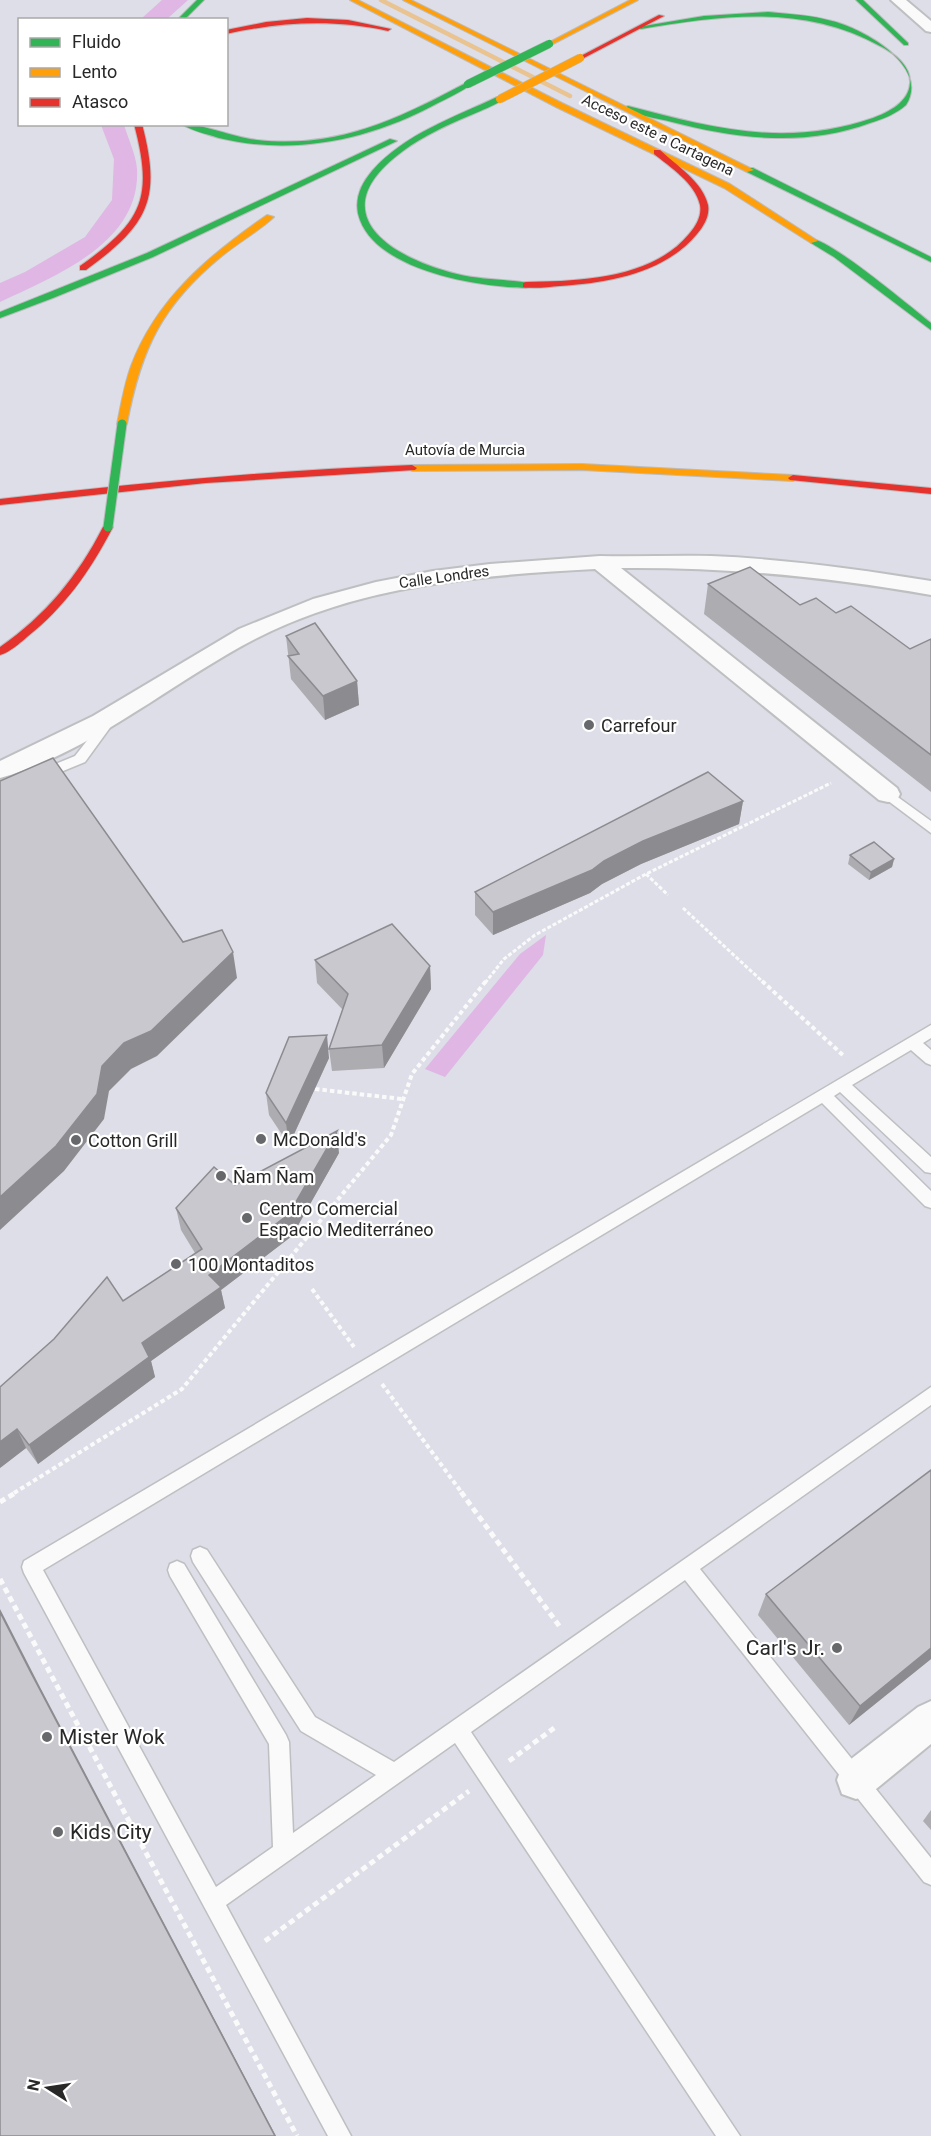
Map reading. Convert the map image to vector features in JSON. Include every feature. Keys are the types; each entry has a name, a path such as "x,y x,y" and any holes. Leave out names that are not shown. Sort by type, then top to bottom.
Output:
{"highway":[{"path":"182,18 201,0"},
{"name":"Acceso este a Cartagena","path":"353,0 727,186 799,230 872,280 931,327"},
{"name":"Acceso este a Cartagena","path":"406,0 931,260"},
{"path":"190,126 220,137 244,141 300,142 329,139 381,127 634,0"},
{"path":"859,0 915,52"},
{"path":"575,56 662,5"},
{"path":"2,315 48,298 277,197 641,27 680,5"},
{"path":"628,108 722,133 795,136 853,128 875,120 908,99 915,87 914,73 892,49 873,38 821,22 793,17 736,14 682,19 641,27"},
{"path":"228,32 282,22 330,21 381,27 428,39"},
{"path":"494,97 409,145 380,166 360,192 358,208 362,223 372,237 410,262 470,280 506,285 542,285 607,277 660,260 692,238 701,222 704,205 696,189 657,152"},
{"path":"2,315 101,256 125,236 140,215 148,194 150,174 138,126"},
{"path":"0,652 54,609 74,588 88,567 108,527 122,424 138,357 156,321 180,288 244,234 292,203 387,153 409,145"},
{"path":"100,466 135,462"},
{"name":"Autovía de Murcia","path":"0,502 103,488 215,477 443,466 721,473 931,491"}],"street":[{"path":"898,0 931,28"},
{"path":"600,562 888,794"},
{"name":"Calle Londres","path":"0,770 67,740 230,642 269,623 334,599 399,582 523,567 600,562 697,563 782,568 931,588"},
{"path":"856,1780 931,1720"}],"lane":[{"path":"30,780 80,759 115,713"},
{"path":"888,794 931,828"},
{"path":"340,2136 31,1568 931,1031"},
{"path":"912,1042 931,1059"},
{"path":"841,1084 931,1167"},
{"path":"823,1095 931,1201"},
{"path":"213,1902 931,1395"},
{"path":"200,1556 309,1724 395,1774"},
{"path":"687,1568 931,1875"},
{"path":"177,1570 279,1742 284,1852"},
{"path":"458,1730 729,2136"}],"path":[{"path":"0,1502 182,1389 391,1135 412,1074 504,959 536,935 646,874 834,782"},
{"path":"646,874 668,895"},
{"path":"682,908 852,1064"},
{"path":"315,1089 402,1100"},
{"path":"312,1289 560,1628"},
{"path":"0,1579 297,2136"},
{"path":"500,1768 557,1726"},
{"path":"262,1943 471,1789"}],"shaded area":[{"path":"162,0 188,0 168,18 142,18"},
{"path":"101,126 124,126 137,169 135,195 125,217 110,237 69,268 0,302 0,283 25,272 85,237 112,200 114,159"},
{"path":"546,935 543,955 445,1077 425,1069 520,954"}],"building":[{"path":"750,567 800,605 816,598 836,613 851,606 910,649 931,639 931,755 708,584"},
{"path":"315,623 357,681 323,696 288,656 299,654 286,636"},
{"path":"53,758 183,942 222,930 233,952 151,1031 124,1043 102,1066 97,1094 56,1146 0,1197 0,781"},
{"path":"708,772 743,801 643,841 604,861 592,870 493,912 475,892"},
{"path":"874,842 894,859 871,872 850,855"},
{"path":"392,924 430,966 382,1045 329,1049 348,994 315,960"},
{"path":"327,1035 286,1123 266,1093 289,1037"},
{"path":"337,1131 289,1214 209,1275 221,1287 142,1343 149,1357 29,1445 17,1429 0,1442 0,1387 54,1339 107,1277 123,1301 202,1249 176,1208 214,1167 235,1185"},
{"path":"931,1470 931,1648 860,1706 766,1594"},
{"path":"0,1612 30,1671 275,2136 0,2136"}],"waterway":[{"path":"381,0 570,96"}],"traffic: fast":[{"path":"182,18 201,0"},
{"path":"859,0 906,44"},
{"path":"628,108 723,131 786,137 818,135 849,128 892,112 907,100 914,83 909,67 889,48 861,33 832,22 768,14 704,18 641,27"},
{"path":"468,84 549,44"},
{"path":"189,126 232,139 257,142 282,144 332,140 357,135 392,123 468,84"},
{"path":"500,99 416,139 387,160 374,173 362,193 360,211 366,227 379,241 396,254 415,263 435,271 471,280 526,285"},
{"path":"0,315 150,255 393,141"},
{"path":"750,170 931,260"},
{"path":"814,241 837,255 931,327"},
{"path":"108,527 122,424"}],"traffic: slow":[{"path":"353,0 559,105 727,186 814,241"},
{"path":"406,0 750,170"},
{"path":"549,44 635,0"},
{"path":"500,99 580,58"},
{"path":"122,424 136,365 158,319 190,280 229,246 270,217"},
{"path":"412,468 582,467 793,478"}],"traffic: jam":[{"path":"580,58 661,16"},
{"path":"228,32 266,24 307,20 348,22 388,29"},
{"path":"83,268 121,238 143,208 148,171 139,126"},
{"path":"526,285 570,283 620,275 666,258 684,245 698,228 704,205 700,195 689,181 657,152"},
{"path":"0,502 206,480 412,468"},
{"path":"793,478 931,491"},
{"path":"0,652 18,640 63,597 87,564 108,527"}],"place":[{"name":"Carrefour","path":"589,725"},
{"name":"McDonald's","path":"261,1139"},
{"name":"Cotton Grill","path":"76,1140"},
{"name":"Ñam Ñam","path":"221,1176"},
{"name":"Centro Comercial Espacio Mediterráneo","path":"247,1218"},
{"name":"100 Montaditos","path":"176,1264"},
{"name":"Carl's Jr.","path":"837,1648"},
{"name":"Mister Wok","path":"47,1737"},
{"name":"Kids City","path":"58,1832"}]}
